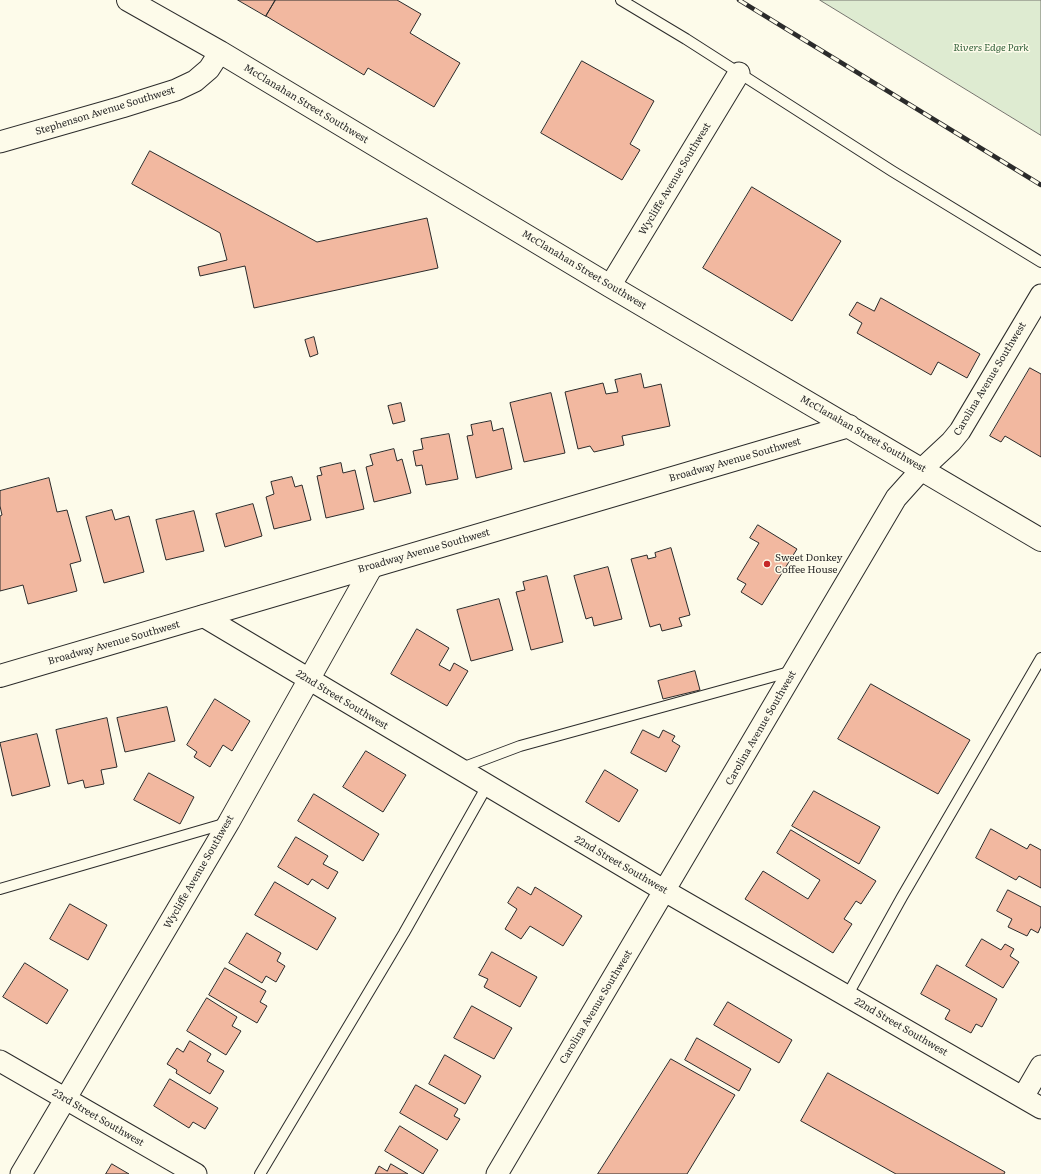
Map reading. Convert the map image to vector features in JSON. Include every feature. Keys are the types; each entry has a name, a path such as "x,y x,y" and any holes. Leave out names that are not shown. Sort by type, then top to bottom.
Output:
{"main road":[{"name":"McClanahan Street Southwest","path":"128,0 220,52 610,286 1041,540"},
{"name":"Broadway Avenue Southwest","path":"0,676 849,426"}],"street":[{"name":"Stephenson Avenue Southwest","path":"0,142 122,108 176,90 195,81 209,69 220,52"},
{"name":"Wycliffe Avenue Southwest","path":"610,286 739,73"},
{"name":"Carolina Avenue Southwest","path":"497,1174 896,498 922,469 951,442 960,430 1041,295"},
{"name":"Wycliffe Avenue Southwest","path":"21,1174 229,822 310,681 372,567"},
{"name":"22nd Street Southwest","path":"203,616 665,891 1041,1108"},
{"name":"23rd Street Southwest","path":"0,1061 196,1174"},
{"path":"1023,1097 1041,1066"}],"lane":[{"path":"622,0 892,171 1041,262"},
{"path":"847,996 902,897 1041,658"},
{"path":"458,769 520,746 795,670"},
{"path":"260,1174 400,939 487,786"},
{"path":"0,888 229,822"}],"green space":[{"name":"Rivers Edge Park","path":"820,0 1041,0 1041,135"}],"building":[{"path":"238,0 275,0 266,16"},
{"path":"276,0 397,0 421,14 410,33 460,63 434,107 368,68 364,75 266,16"},
{"path":"582,61 654,101 630,144 640,150 622,180 541,133"},
{"path":"150,151 317,242 427,218 438,268 254,308 245,266 200,276 198,267 227,260 220,233 132,184"},
{"path":"752,187 841,241 792,321 703,268"},
{"path":"881,298 980,354 967,378 938,362 931,375 857,333 862,323 849,315 857,302 874,311"},
{"path":"314,337 318,354 310,357 305,340"},
{"path":"1030,368 1041,374 1041,457 1005,436 1001,442 990,436"},
{"path":"641,374 644,388 661,384 670,426 622,436 624,445 594,452 590,446 578,449 565,392 603,383 606,394 618,392 615,380"},
{"path":"551,393 565,453 524,462 510,403"},
{"path":"401,403 405,421 393,424 388,406"},
{"path":"491,421 493,431 503,428 512,469 476,478 467,436 473,435 471,425"},
{"path":"449,434 458,479 426,485 422,465 416,466 413,451 423,449 421,439"},
{"path":"394,449 397,461 402,459 411,493 374,502 366,467 373,465 370,455"},
{"path":"341,463 343,473 355,470 364,509 326,518 317,476 322,475 320,468"},
{"path":"292,477 295,487 302,485 311,520 274,529 266,497 274,494 271,482"},
{"path":"49,478 57,512 67,510 81,561 70,564 77,591 28,604 23,585 0,591 0,516 2,515 0,506 0,491"},
{"path":"253,504 262,536 225,547 216,514"},
{"path":"112,510 115,520 129,516 144,572 104,583 86,517"},
{"path":"194,511 204,551 166,560 156,520"},
{"name":"Sweet Donkey Coffee House","path":"758,525 797,549 762,605 741,592 746,584 737,579 759,543 750,538"},
{"path":"671,548 690,615 679,618 682,626 662,631 660,624 650,627 631,559 647,555 648,559 656,557 655,553"},
{"path":"608,567 622,619 594,626 592,617 586,619 574,576"},
{"path":"547,576 563,642 531,650 516,592 525,590 523,582"},
{"path":"499,599 513,650 471,661 457,610"},
{"path":"417,629 449,648 439,665 450,671 454,663 468,671 447,706 391,674"},
{"path":"695,671 700,690 663,699 658,681"},
{"path":"871,684 970,740 938,794 838,739"},
{"path":"215,699 250,721 232,751 223,745 210,767 194,757 197,752 187,745"},
{"path":"167,707 175,741 125,752 117,718"},
{"path":"107,718 117,767 101,770 104,784 85,788 83,780 68,784 56,730"},
{"path":"643,730 659,738 663,730 675,736 672,741 680,746 666,772 631,753"},
{"path":"37,734 50,786 12,796 0,743"},
{"path":"366,751 406,775 383,812 343,787"},
{"path":"605,770 638,790 619,822 586,802"},
{"path":"149,773 194,797 180,824 134,800"},
{"path":"814,791 880,827 859,864 792,826"},
{"path":"314,794 379,834 363,861 298,821"},
{"path":"991,829 1027,849 1030,844 1041,850 1041,888 1019,876 1016,880 976,858"},
{"path":"791,830 876,881 861,904 856,901 844,919 852,924 833,953 745,899 763,871 808,899 820,880 777,853"},
{"path":"296,837 328,856 323,864 338,872 328,889 312,879 308,885 278,867"},
{"path":"275,882 336,918 317,950 255,915"},
{"path":"518,887 531,895 535,887 582,916 563,946 530,926 521,939 505,929 517,909 508,903"},
{"path":"1008,890 1041,907 1041,926 1038,933 1031,929 1027,936 1008,927 1012,919 997,911"},
{"path":"70,904 107,925 88,960 50,939"},
{"path":"247,933 281,953 277,961 285,966 276,982 266,976 262,983 229,963"},
{"path":"982,939 1001,950 1005,944 1014,949 1010,956 1019,962 1003,988 966,966"},
{"path":"492,952 537,977 520,1007 484,987 488,979 479,975"},
{"path":"25,963 68,990 47,1024 3,997"},
{"path":"937,965 997,999 982,1027 976,1024 971,1033 945,1019 950,1010 921,994"},
{"path":"225,968 266,991 260,1002 267,1006 257,1023 209,995"},
{"path":"207,998 237,1017 232,1026 241,1031 226,1055 187,1031"},
{"path":"728,1002 792,1040 779,1063 714,1025"},
{"path":"472,1006 512,1028 494,1059 454,1038"},
{"path":"697,1038 751,1069 739,1091 685,1060"},
{"path":"190,1041 211,1054 207,1061 224,1071 210,1094 176,1073 177,1070 167,1064 177,1048 183,1052"},
{"path":"445,1055 481,1076 465,1104 429,1084"},
{"path":"671,1059 735,1095 687,1174 598,1174"},
{"path":"828,1073 1005,1172 1004,1174 896,1174 801,1121"},
{"path":"170,1079 218,1108 205,1129 193,1122 189,1128 154,1106"},
{"path":"416,1085 458,1109 454,1116 460,1119 447,1140 400,1113"},
{"path":"400,1126 438,1150 423,1174 385,1151"},
{"path":"112,1164 129,1174 106,1174"},
{"path":"391,1164 408,1174 375,1174 379,1166 387,1171"}],"railway":[{"path":"739,0 1041,185"}],"place":[{"name":"Sweet Donkey Coffee House","path":"767,564"}]}
